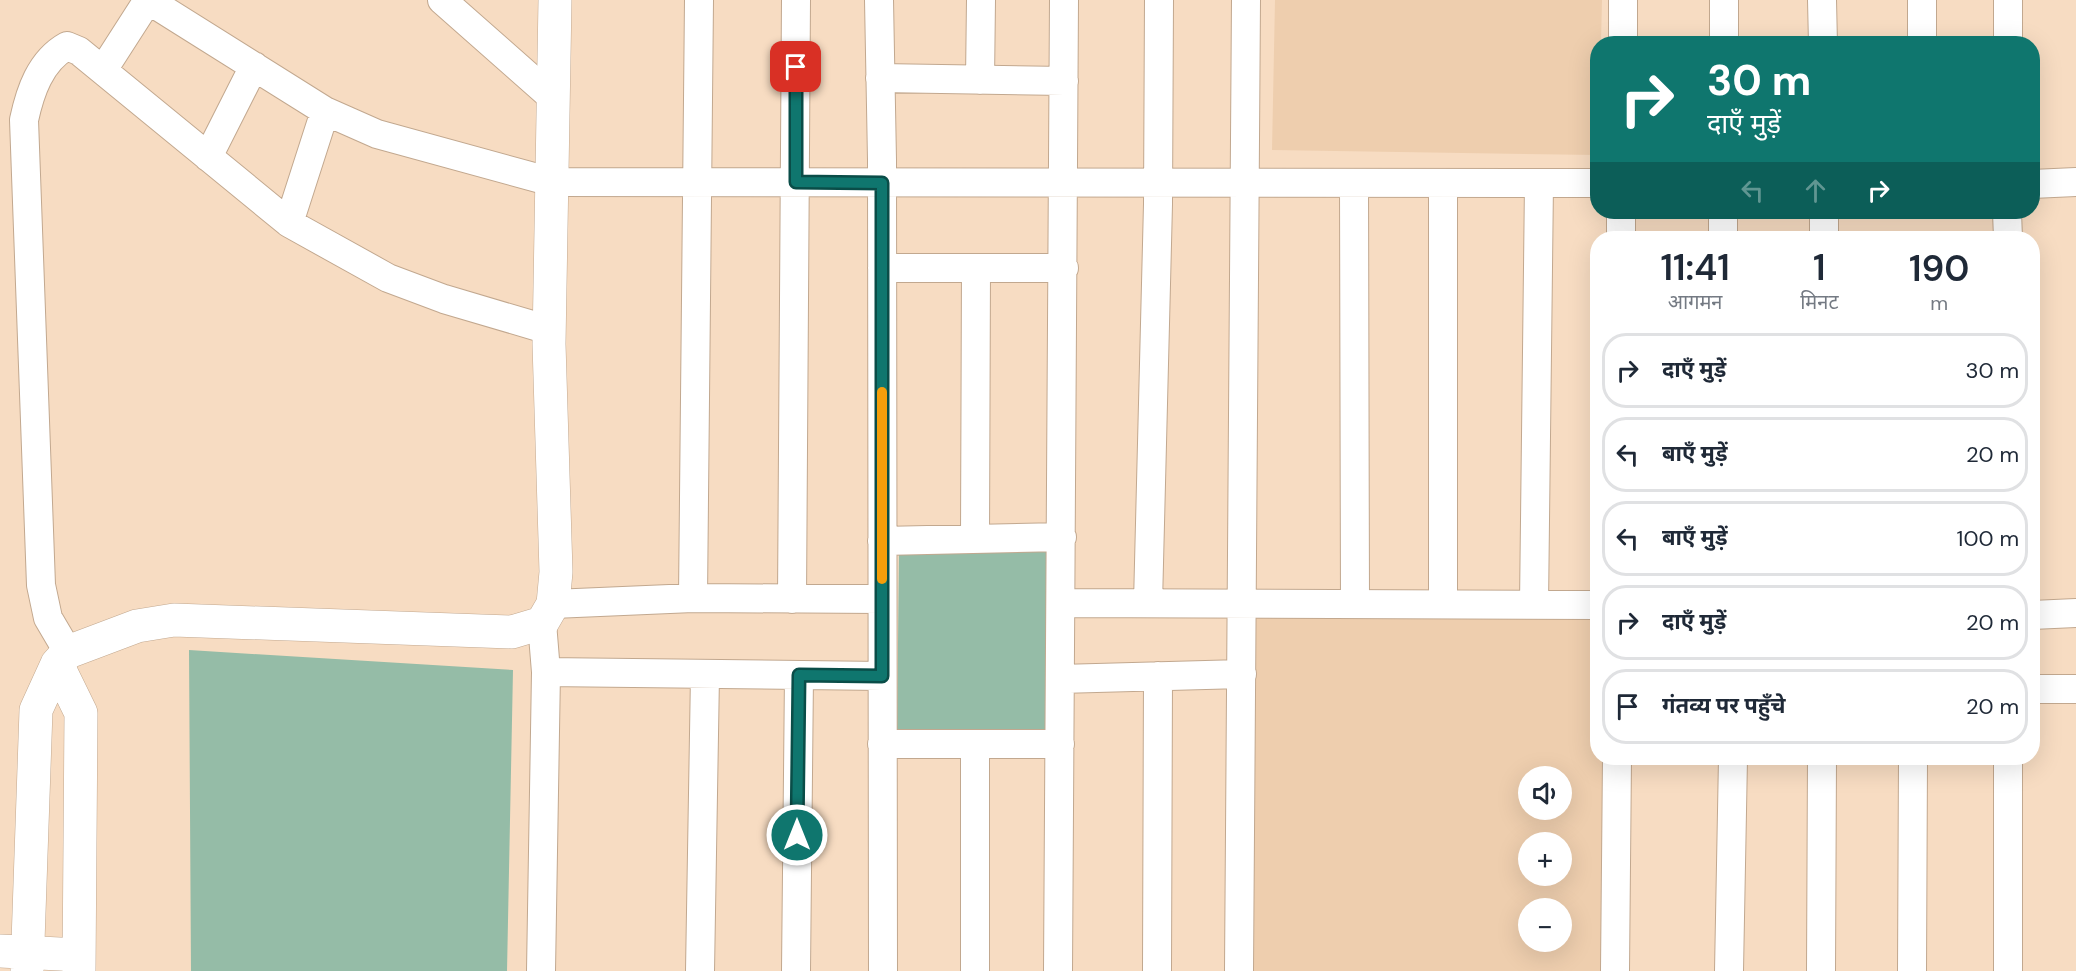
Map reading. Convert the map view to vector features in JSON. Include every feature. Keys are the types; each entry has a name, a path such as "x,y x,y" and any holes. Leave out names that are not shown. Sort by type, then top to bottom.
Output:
{"street":[{"path":"103,70 148,0 326,111 377,134 552,182 1590,183"},
{"path":"442,0 553,98"},
{"path":"541,971 547,614 556,572 549,330 555,0"},
{"path":"693,598 699,0"},
{"path":"792,599 796,0"},
{"path":"879,0 882,183 883,971"},
{"path":"980,80 981,0"},
{"path":"1058,971 1064,0"},
{"path":"1148,603 1158,183 1159,0"},
{"path":"1239,971 1246,0"},
{"path":"1623,0 1623,36"},
{"path":"1724,0 1724,36"},
{"path":"1822,0 1823,36"},
{"path":"1922,0 1922,36"},
{"path":"2008,0 2008,36"},
{"path":"549,330 444,299 388,278 289,223 79,51 67,46 57,51 33,84 24,120 41,585 48,618 63,658 81,714 79,963 18,958 36,710 63,658 137,626 174,620 512,632 547,614 693,598 882,599"},
{"path":"208,157 254,66"},
{"path":"880,78 1064,81"},
{"path":"289,223 326,111"},
{"path":"2040,184 2076,182"},
{"path":"1354,183 1355,604"},
{"path":"1443,183 1443,604"},
{"path":"1534,605 1539,183"},
{"path":"882,268 1064,268"},
{"path":"975,539 976,268"},
{"path":"882,541 1062,537"},
{"path":"1061,603 1590,605"},
{"path":"2040,615 2076,613"},
{"path":"546,672 882,676"},
{"path":"700,971 705,675"},
{"path":"796,971 799,675"},
{"path":"1060,679 1242,675"},
{"path":"1157,971 1158,676"},
{"path":"2040,689 2076,689"},
{"path":"882,744 1060,744"},
{"path":"975,744 975,971"},
{"path":"1615,971 1617,765"},
{"path":"1729,971 1733,765"},
{"path":"1821,971 1822,765"},
{"path":"1912,971 1913,765"},
{"path":"2008,765 2008,971"}],"shaded area":[{"path":"1275,0 1602,0 1601,36 1590,36 1590,155 1272,150"},
{"path":"1250,611 1590,612 1590,765 1604,765 1601,971 1251,971"}],"green space":[{"path":"899,547 1054,548 1053,738 897,738"},
{"path":"189,650 513,670 507,971 191,971"}],"slow traffic":[{"path":"882,392 882,579"}],"route":[{"path":"796,67 796,182 882,183 882,676 799,675 797,835"}]}
